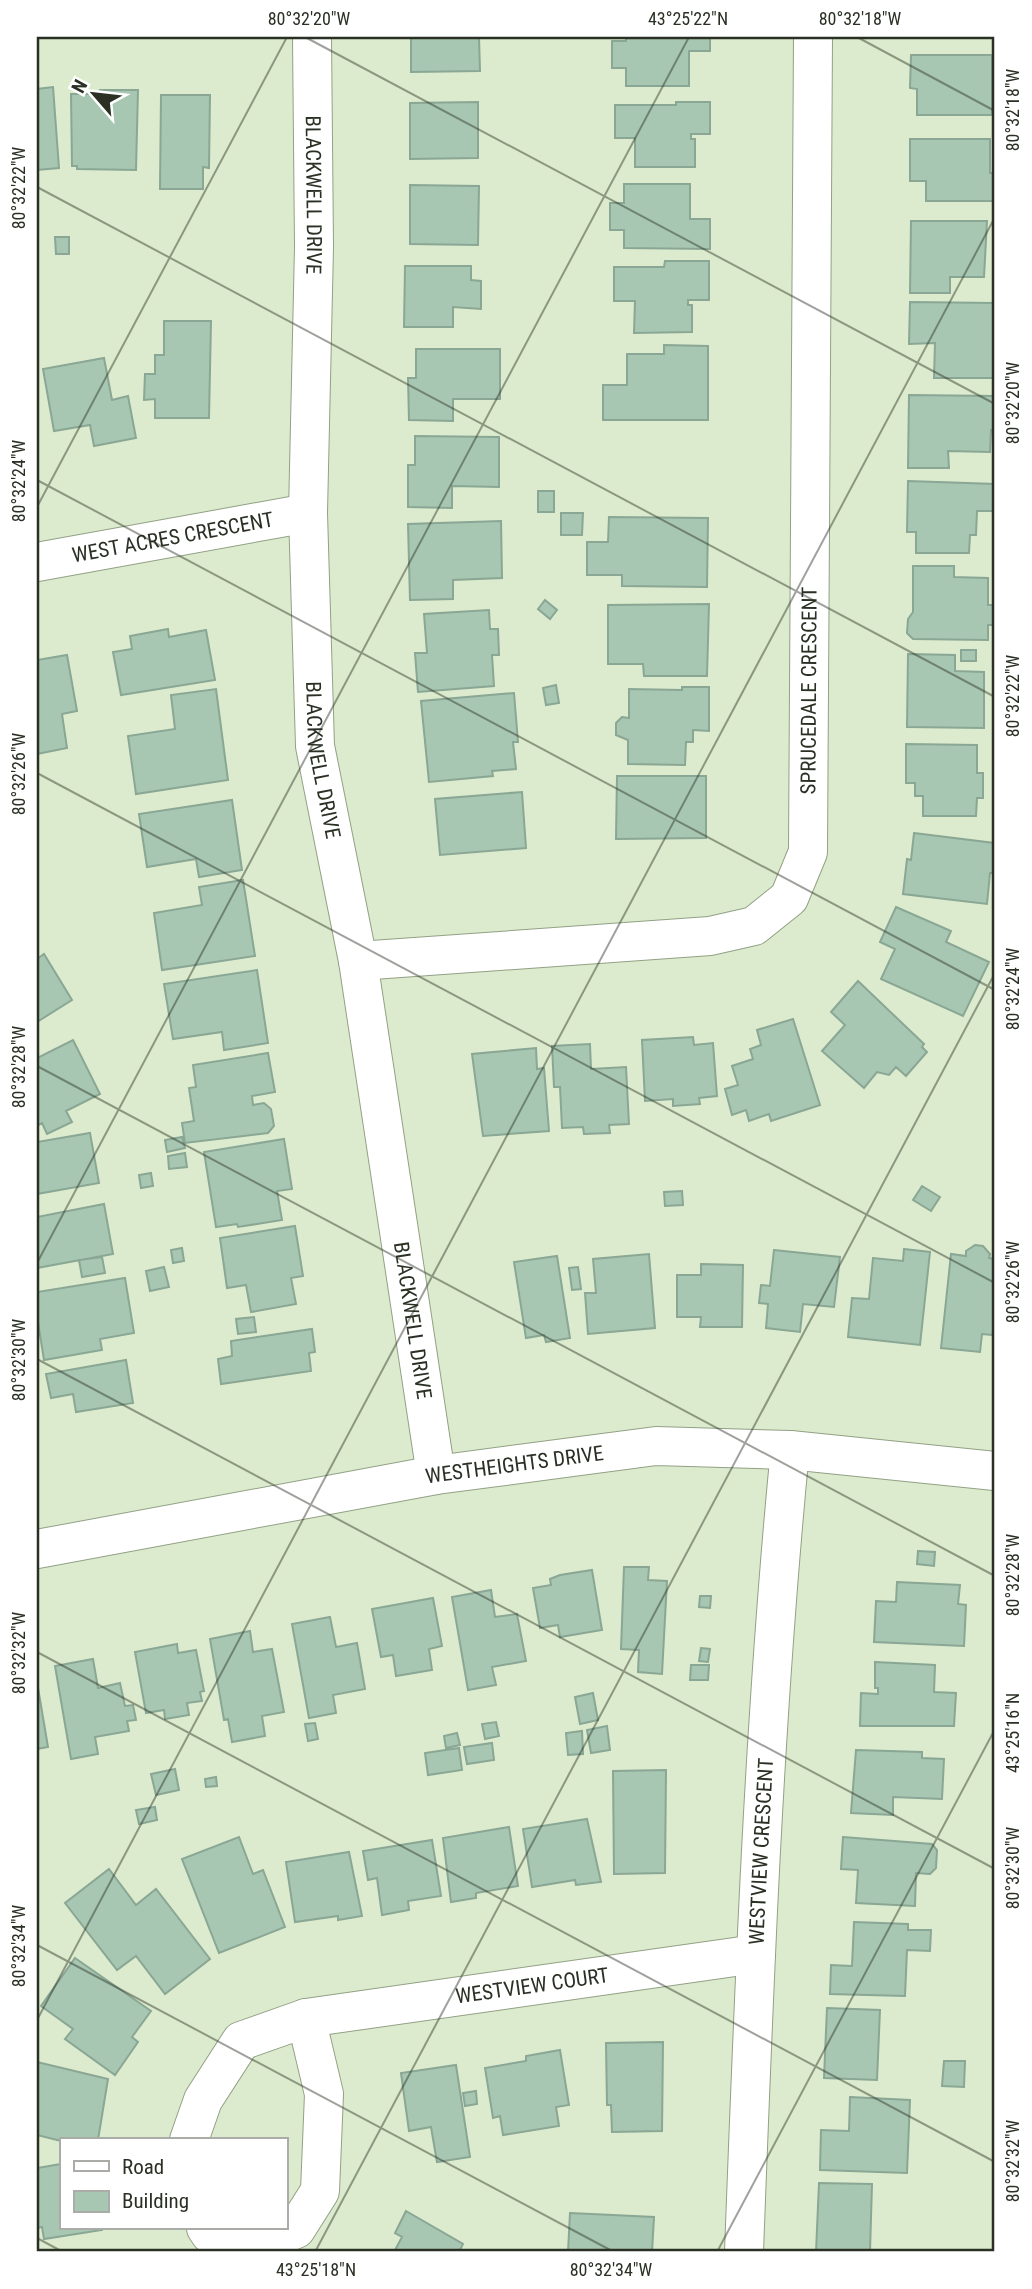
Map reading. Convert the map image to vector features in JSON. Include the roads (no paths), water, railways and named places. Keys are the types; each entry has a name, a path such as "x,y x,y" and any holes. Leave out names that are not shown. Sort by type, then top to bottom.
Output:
{"street":[{"name":"BLACKWELL DRIVE","path":"312,37 314,247 308,513 315,746 358,961 436,1475"},
{"name":"SPRUCEDALE CRESCENT","path":"358,961 710,936 754,926 789,898 808,852 813,37"},
{"name":"WEST ACRES CRESCENT","path":"37,562 308,513"},
{"name":"WESTHEIGHTS DRIVE","path":"37,1549 436,1475 656,1446 790,1450 995,1471"},
{"name":"WESTVIEW CRESCENT","path":"744,2252 756,1954 781,1535 790,1450"},
{"name":"WESTVIEW COURT","path":"190,2138 202,2100 241,2041 306,2018 756,1954"},
{"path":"207,2230 210,2234 260,2245 296,2229 320,2191 324,2094 306,2018"}]}
